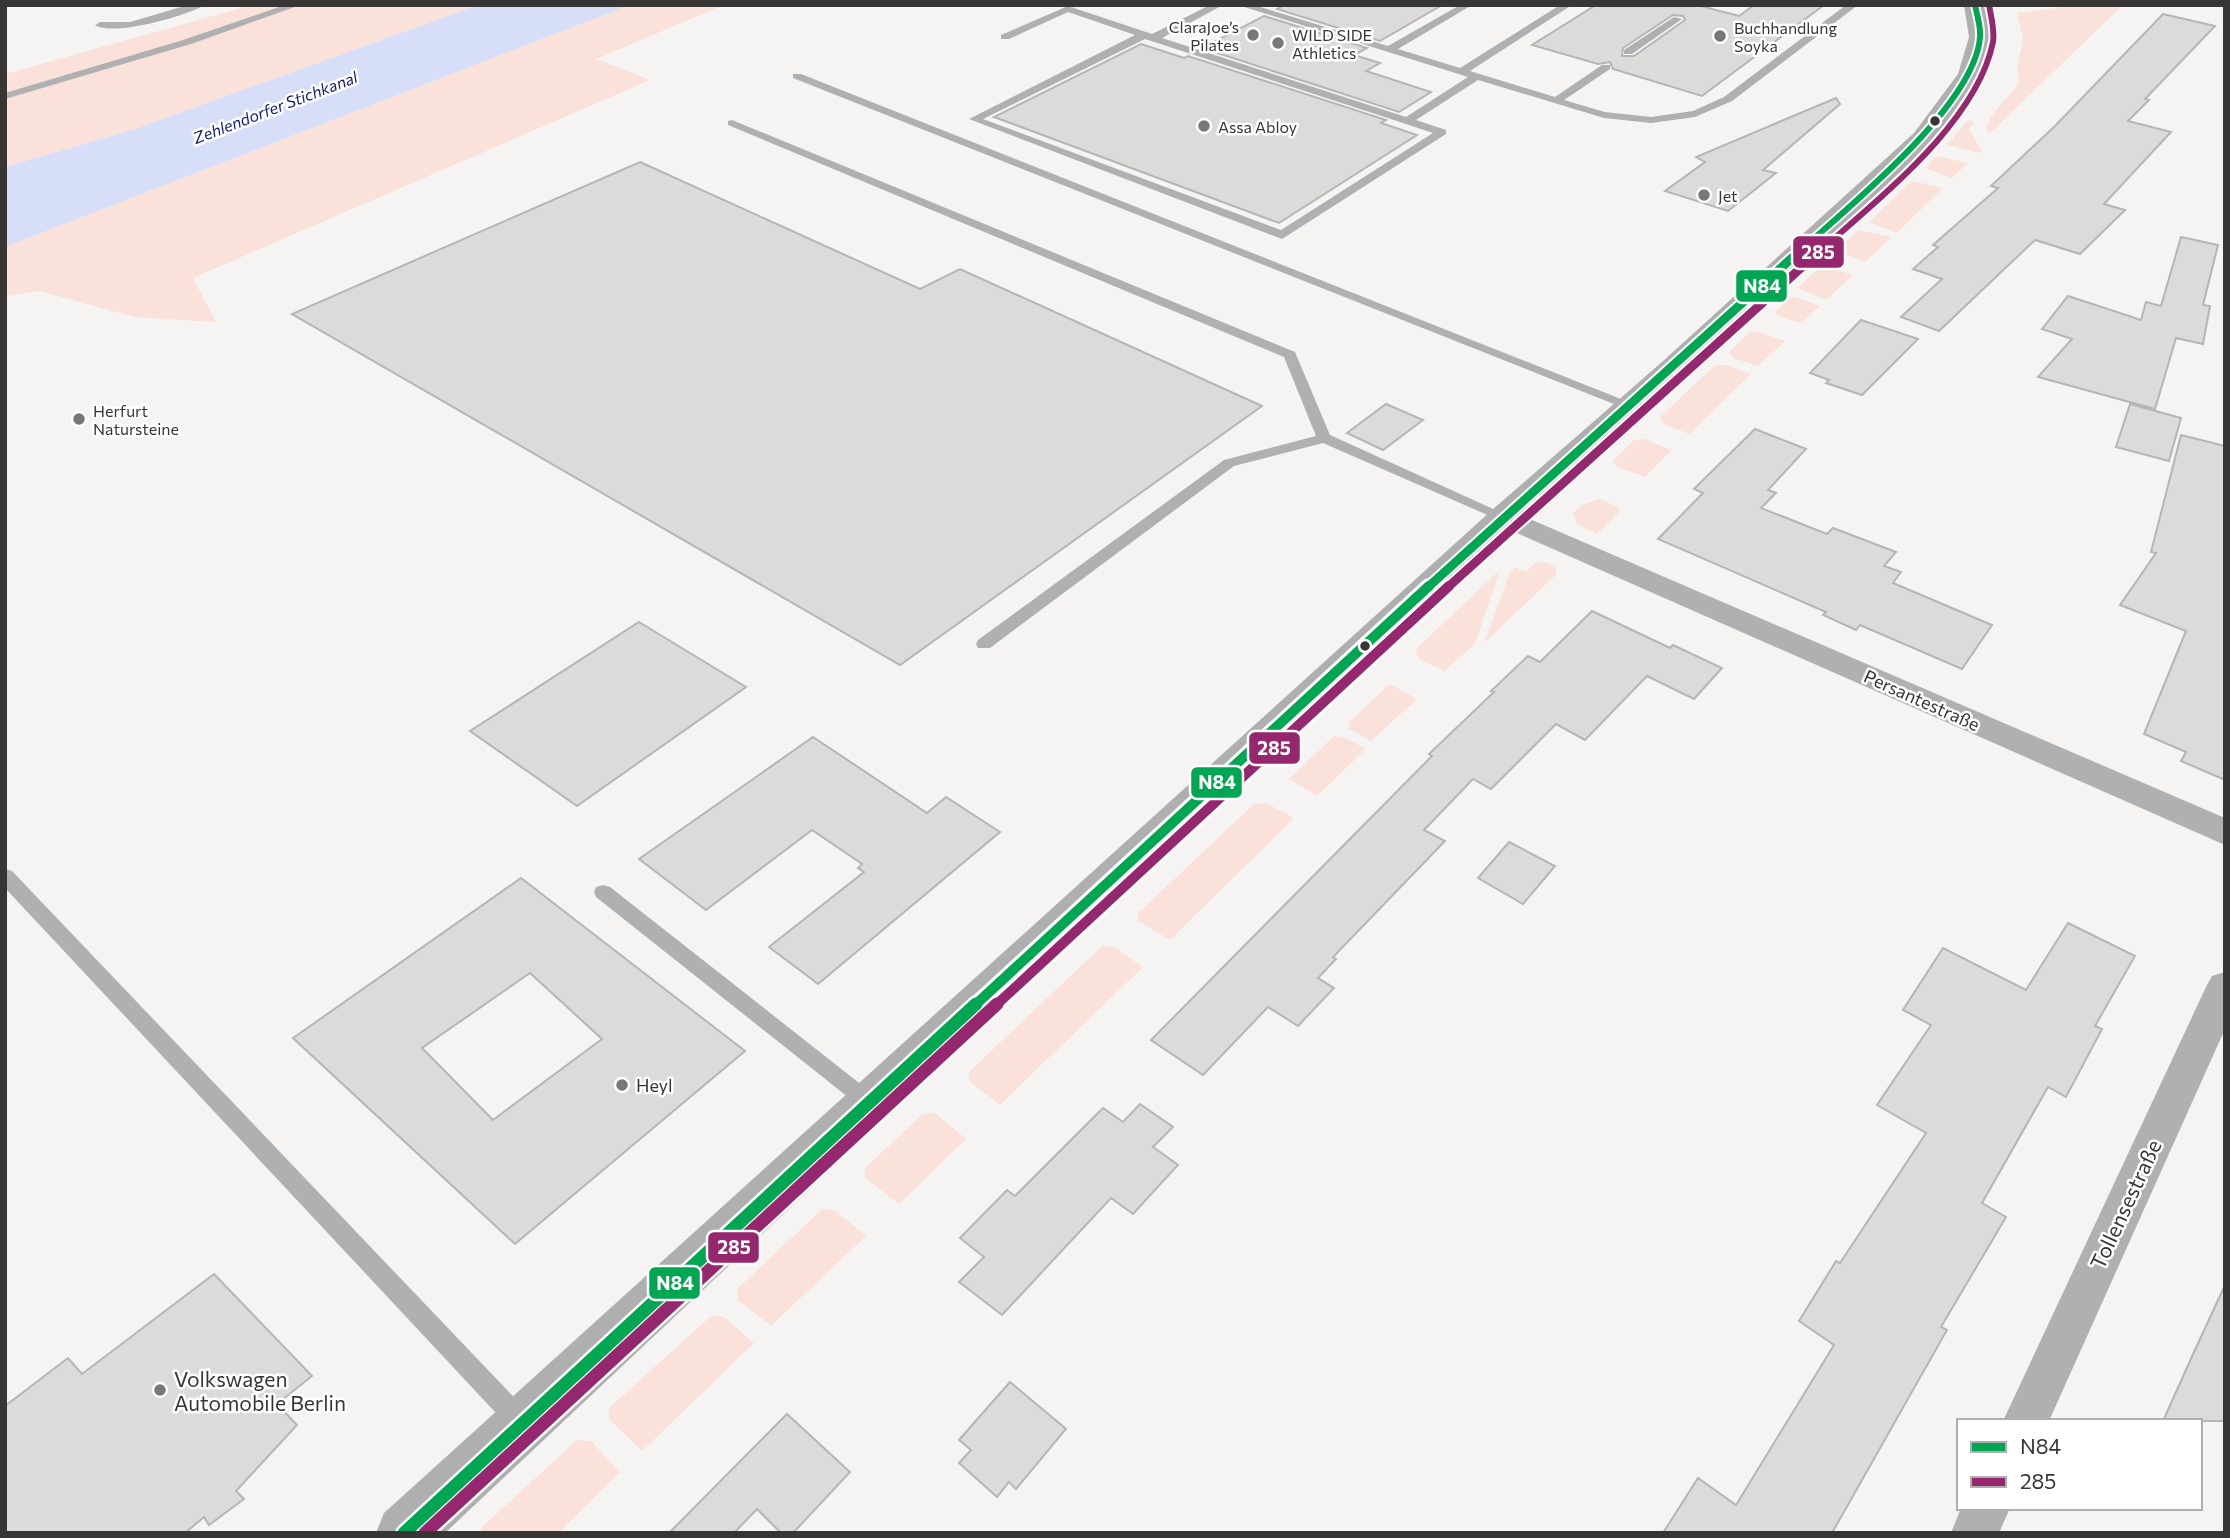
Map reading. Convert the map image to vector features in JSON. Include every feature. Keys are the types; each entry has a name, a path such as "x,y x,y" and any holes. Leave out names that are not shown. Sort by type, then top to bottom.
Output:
{"main road":[{"path":"404,1533 1504,517 1923,138 1969,74 1980,37 1975,5"}],"street":[{"name":"Persantestraße","path":"1504,517 2225,832"},
{"name":"Tollensestraße","path":"2027,1419 2225,987"},
{"path":"1975,1533 1985,1510"}],"lane":[{"path":"100,24 130,25 200,5"},
{"path":"5,96 187,42 295,5"},
{"path":"1005,37 1068,9 1149,36 1407,121 1442,132 1282,235 974,119 1149,36 1218,5"},
{"path":"1243,5 1555,101 1629,120 1695,114 1728,99 1853,5"},
{"path":"1389,50 1467,5"},
{"path":"1461,72 1567,5"},
{"path":"1628,52 1677,19"},
{"path":"1555,101 1606,67"},
{"path":"797,76 1629,405"},
{"path":"1407,121 1475,77"},
{"path":"732,123 1290,355 1324,438"},
{"path":"984,644 1229,463 1324,438 1504,517"},
{"path":"5,877 523,1423"},
{"path":"603,892 870,1103"}],"shaded area":[{"path":"252,5 478,5 135,129 5,167 5,74"},
{"path":"630,5 724,5 596,59 650,80 193,278 216,322 134,317 40,291 5,296 5,247"},
{"path":"2079,5 2123,5 1990,133 1986,129 1992,115 2019,83 2017,69 2023,39 2017,13"},
{"path":"1968,120 1974,122 1969,129 1981,150 1979,153 1947,145"},
{"path":"1937,156 1968,163 1952,178 1925,168"},
{"path":"1912,181 1943,188 1897,233 1869,222"},
{"path":"1859,230 1892,237 1865,262 1837,251"},
{"path":"1820,267 1853,275 1826,300 1797,288"},
{"path":"1795,297 1820,306 1801,323 1778,316 1775,312 1790,298"},
{"path":"1750,332 1759,332 1785,341 1758,366 1733,358 1729,352"},
{"path":"1715,365 1725,365 1751,374 1689,434 1664,424 1659,418"},
{"path":"1644,439 1672,450 1645,477 1618,467 1613,461 1634,440"},
{"path":"1600,499 1618,507 1620,511 1597,534 1577,524 1573,513 1582,505"},
{"path":"1535,563 1555,565 1557,574 1484,643 1510,572 1515,567 1526,572"},
{"path":"1500,570 1475,644 1444,671 1419,659 1415,650"},
{"path":"1390,684 1417,699 1371,741 1349,729 1348,723"},
{"path":"1334,736 1344,737 1366,749 1317,796 1289,779"},
{"path":"1266,803 1294,818 1170,940 1138,921 1138,913 1254,804"},
{"path":"1102,946 1114,947 1143,967 1000,1105 969,1081 969,1072"},
{"path":"935,1113 966,1139 899,1204 865,1178 865,1168 923,1114"},
{"path":"822,1209 835,1210 866,1236 771,1326 738,1300 737,1289"},
{"path":"711,1316 723,1316 754,1343 642,1451 609,1419 609,1408"},
{"path":"577,1440 591,1441 620,1472 558,1533 481,1533 482,1527"}],"water":[{"name":"Zehlendorfer Stichkanal","path":"478,5 630,5 5,247 5,167 135,129"}],"building":[{"path":"1284,5 1442,5 1380,41 1277,9"},
{"path":"1596,5 1697,5 1739,16 1754,5 1824,5 1702,96 1613,69 1610,62 1598,64 1532,45","holes":["1673,15 1683,16 1685,20 1634,56 1622,56 1623,48"]},
{"path":"2163,14 2215,26 2145,99 2149,100 2128,121 2171,132 2104,204 2125,210 2080,254 2035,240 1939,331 1901,317 1942,279 1913,269 1938,247 1933,245 1998,188 1991,186 2055,126"},
{"path":"1264,16 1367,48 1354,55 1380,63 1366,71 1431,92 1399,112 1202,48"},
{"name":"Assa Abloy","path":"1141,44 1184,58 1188,56 1386,120 1381,123 1417,135 1279,223 994,117"},
{"path":"1836,98 1840,104 1763,170 1776,173 1728,211 1665,191 1705,162 1696,157"},
{"path":"640,162 920,289 960,269 1262,406 900,665 292,314"},
{"path":"2181,237 2218,245 2203,305 2210,306 2203,344 2176,338 2155,409 2038,377 2072,339 2042,329 2068,296 2141,320 2146,302 2161,306"},
{"path":"1861,320 1918,339 1862,395 1826,383 1829,380 1810,373"},
{"path":"1386,404 1423,420 1383,450 1347,433"},
{"path":"2130,404 2181,418 2169,461 2116,447"},
{"path":"1755,429 1806,449 1768,490 1776,493 1761,508 1827,534 1833,528 1896,552 1884,566 1901,572 1893,583 1992,625 1962,669 1860,625 1856,630 1823,615 1826,612 1658,539 1703,493 1694,489"},
{"path":"2181,435 2225,446 2225,780 2181,761 2186,752 2144,734 2186,631 2120,605 2156,553 2151,552"},
{"path":"1592,611 1670,648 1673,645 1722,668 1694,699 1647,676 1585,740 1556,724 1491,789 1473,779 1424,830 1445,841 1333,957 1336,959 1318,978 1334,988 1298,1026 1268,1007 1203,1075 1151,1040 1432,756 1429,754 1494,692 1491,691 1528,656 1540,662"},
{"path":"639,622 746,687 577,806 470,731"},
{"path":"813,737 927,813 946,797 1000,832 818,984 769,947 864,872 858,868 862,864 812,830 706,910 639,859"},
{"path":"1509,842 1555,866 1523,904 1478,878"},
{"name":"Heyl","path":"521,878 745,1051 515,1244 293,1038","holes":["530,973 602,1039 493,1120 422,1048"]},
{"path":"2068,923 2135,956 2095,1026 2102,1029 2066,1097 2048,1087 1982,1203 2006,1217 1941,1327 1947,1330 1832,1533 1663,1533 1698,1478 1736,1505 1834,1345 1799,1321 1836,1261 1840,1263 1926,1133 1877,1105 1931,1025 1903,1010 1943,948 2026,990"},
{"path":"1140,1104 1173,1127 1153,1147 1178,1165 1133,1214 1111,1198 1002,1315 959,1282 984,1257 960,1238 1007,1190 1015,1196 1103,1108 1123,1122"},
{"name":"Volkswagen Automobile Berlin","path":"214,1274 312,1376 277,1404 297,1425 236,1491 244,1499 209,1525 204,1517 185,1533 5,1533 5,1406 68,1358 82,1374"},
{"path":"2225,1285 2225,1421 2164,1419"},
{"path":"1010,1382 1066,1429 1016,1489 1009,1482 997,1497 959,1463 971,1450 959,1440"},
{"path":"787,1414 850,1472 793,1533 781,1533 757,1509 734,1533 669,1533"}],"transit line":[{"name":"N84","path":"404,1533 1504,517 1672,368 1923,138 1969,74 1980,37 1975,5"},
{"name":"285","path":"425,1533 1513,527 1681,378 1933,147 1982,79 1994,39 1989,5"}],"place":[{"name":"ClaraJoe’s Pilates","path":"1253,35"},
{"name":"Buchhandlung Soyka","path":"1720,36"},
{"name":"WILD SIDE Athletics","path":"1278,43"},
{"name":"Assa Abloy","path":"1204,126"},
{"name":"Jet","path":"1704,195"},
{"name":"Herfurt Natursteine","path":"79,419"},
{"name":"Heyl","path":"622,1085"},
{"name":"Volkswagen Automobile Berlin","path":"160,1390"}]}
